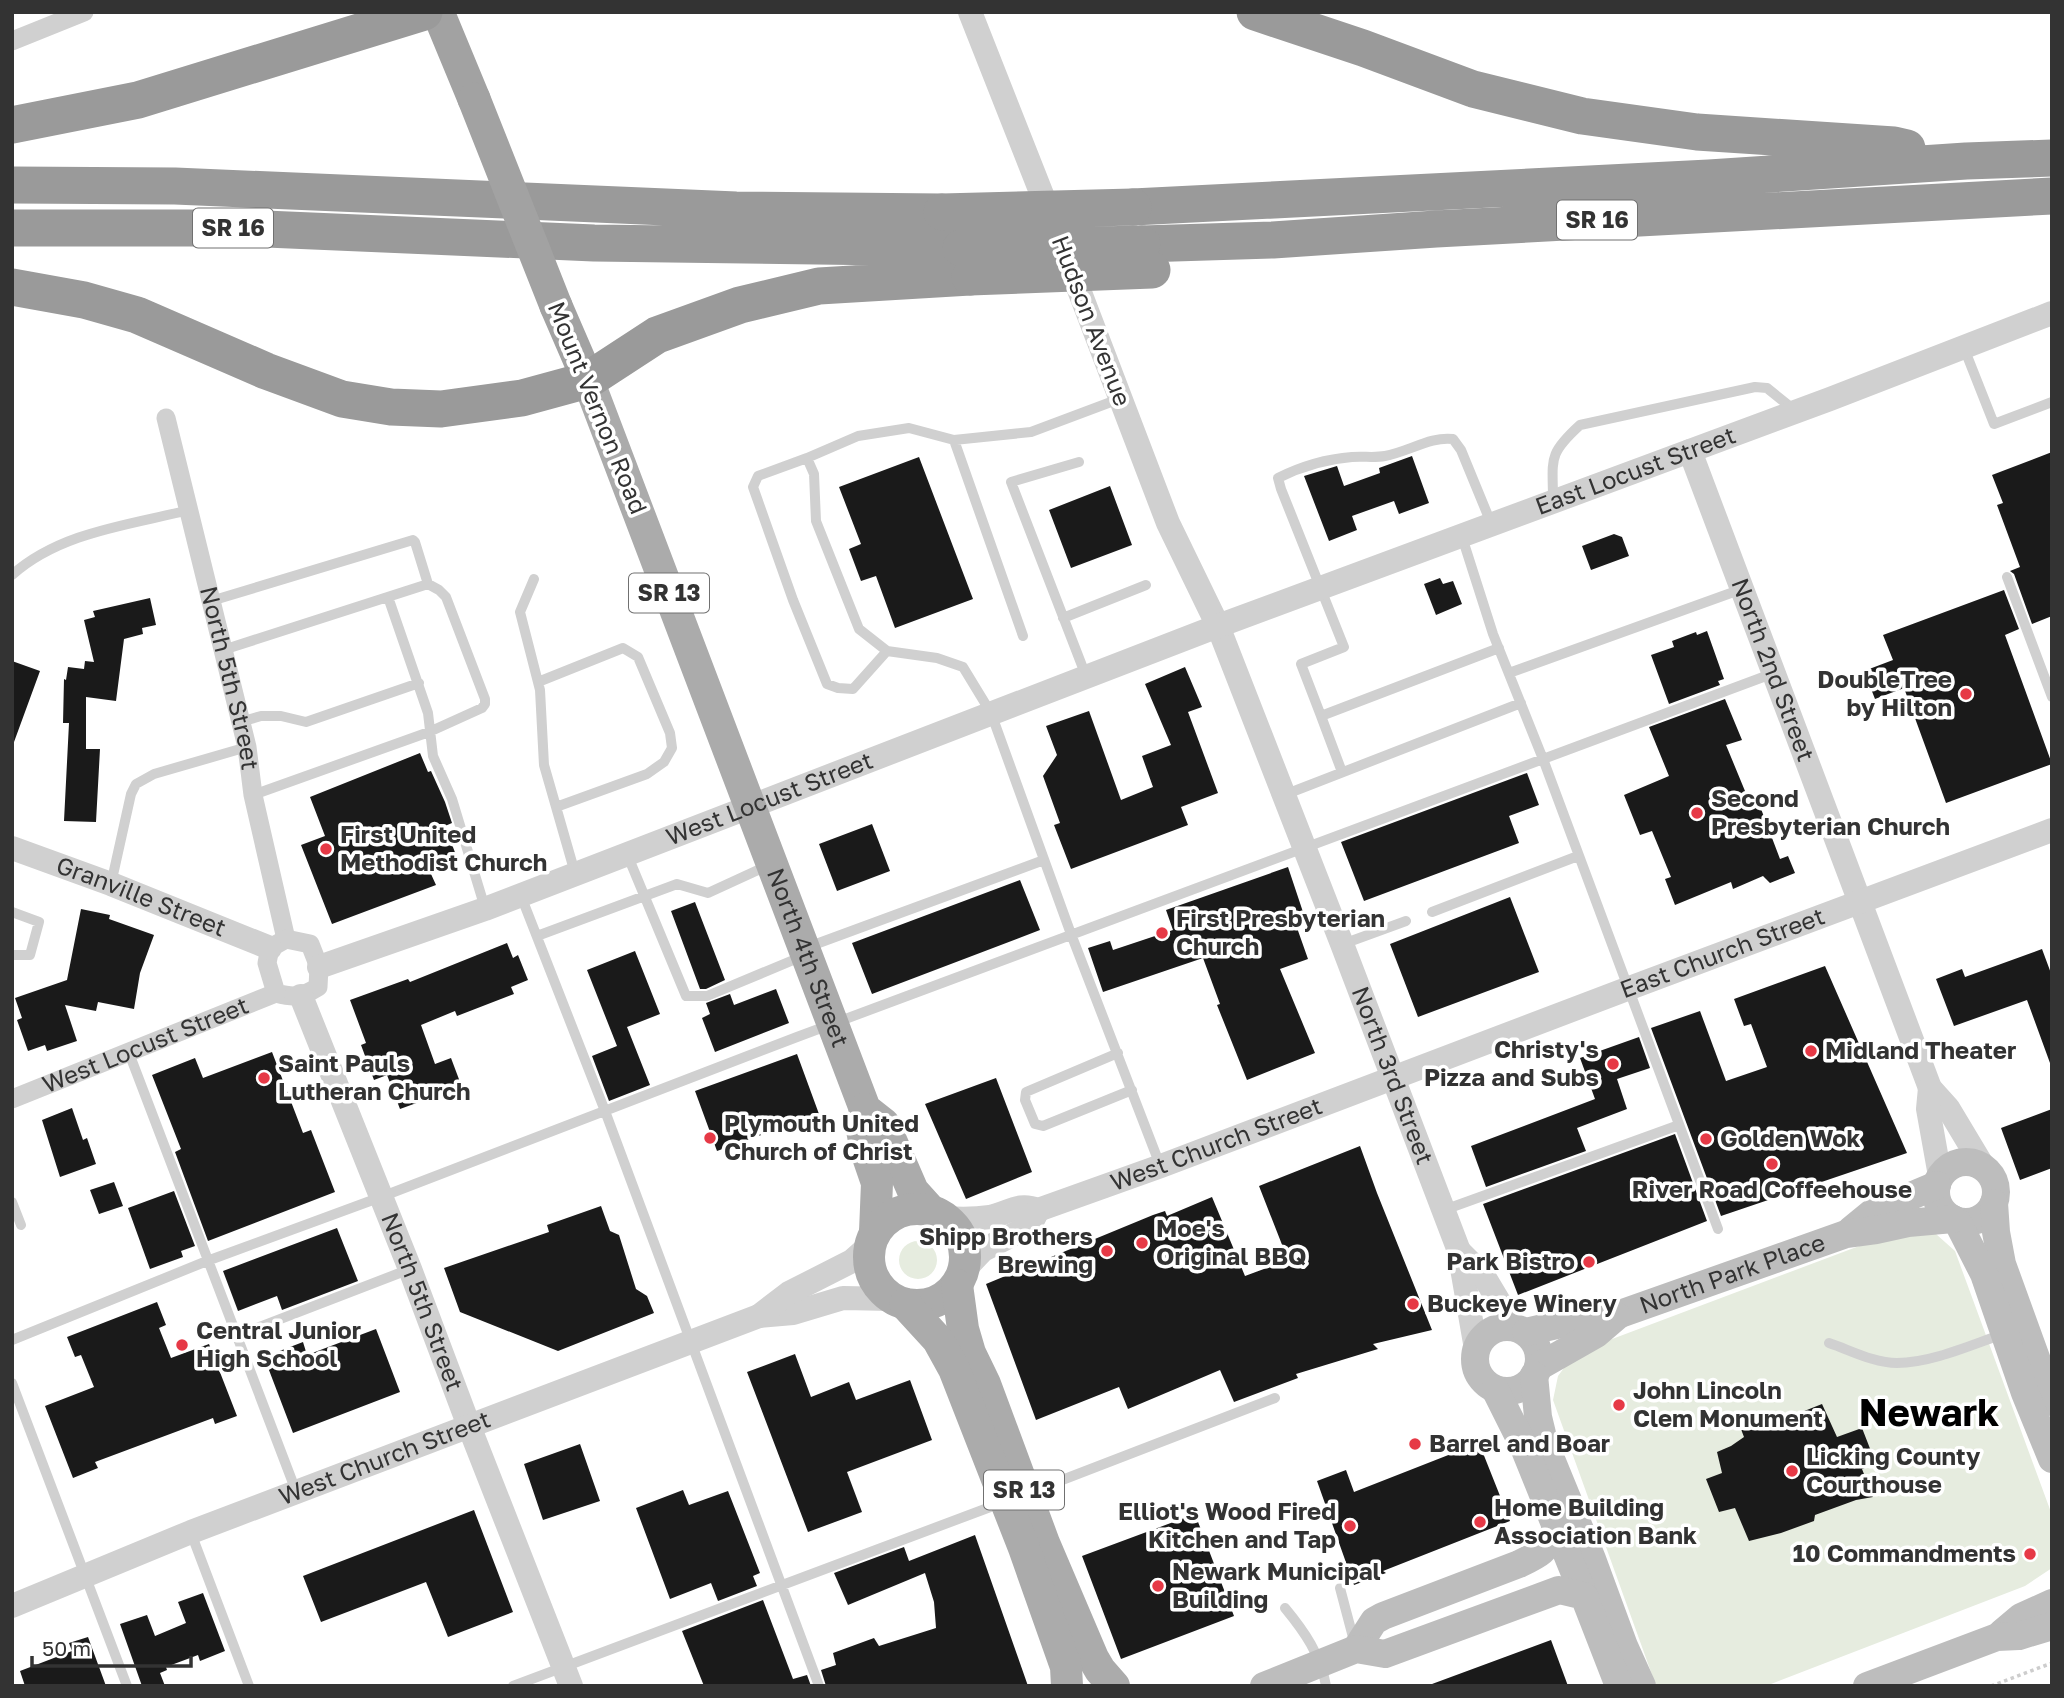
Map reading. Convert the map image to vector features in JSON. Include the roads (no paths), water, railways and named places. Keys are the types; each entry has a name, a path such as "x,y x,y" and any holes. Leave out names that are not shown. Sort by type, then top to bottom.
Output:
{"highway":[{"path":"12,125 138,100 424,12"},
{"name":"Mount Vernon Road","path":"438,12 588,380"},
{"path":"1255,12 1473,89 1582,116 1697,132 1894,145 1966,161"},
{"name":"SR 16","path":"12,185 176,186 736,210 942,212 1133,207 2052,158"},
{"name":"SR 16","path":"12,228 243,228 965,263 1147,257 1273,240 1436,229 2052,197"},
{"path":"12,287 84,300 137,315 266,371 342,399 391,407 441,409 522,398 588,380 657,335 740,305 818,286 965,263"}],"main road":[{"name":"Mount Vernon Road","path":"588,380 751,806"},
{"name":"North 4th Street","path":"751,806 865,1109 862,1129 866,1152 877,1183 873,1238"},
{"name":"North 4th Street","path":"865,1109 884,1124 913,1191 938,1214"},
{"path":"2052,1402 2043,1357 2002,1264 1996,1232 1995,1184 1984,1168 1975,1163 1959,1163 1946,1170 1939,1181 1937,1201 1958,1226 1984,1274 2052,1459"},
{"name":"North Park Place","path":"1846,1234 1872,1212 1939,1181"},
{"path":"1958,1226 1982,1217 1994,1203"},
{"path":"915,1209 938,1214 956,1228 963,1241 965,1256 960,1278 949,1294 928,1304 899,1301 880,1289 872,1275 869,1260 873,1238 886,1220 900,1212 915,1209"},
{"name":"North Park Place","path":"1520,1330 1619,1314 1846,1234 1908,1223 1958,1226"},
{"name":"SR 13","path":"960,1278 964,1329 970,1353 985,1384 1066,1667 1067,1686"},
{"name":"SR 13","path":"899,1301 938,1340 1093,1658 1114,1686"},
{"name":"North Park Place","path":"1536,1371 1596,1334 1619,1314"},
{"path":"1536,1371 1521,1387 1513,1390 1495,1389 1480,1377 1474,1359 1476,1349 1486,1333 1504,1326 1520,1330 1537,1348 1538,1417 1544,1442 1580,1579 1619,1686"},
{"path":"1495,1389 1523,1445 1556,1530 1580,1579 1624,1646 1642,1686"},
{"path":"1264,1686 1324,1675 1356,1649 1374,1621 1539,1554 1548,1547 1556,1530"},
{"path":"1356,1649 1385,1654 1559,1590 1580,1579"},
{"path":"1997,1637 2021,1617 2052,1603"},
{"path":"1867,1686 1997,1637 2019,1636 2052,1626"}],"street":[{"path":"12,41 84,12"},
{"name":"Hudson Avenue","path":"970,12 1168,523 1218,626"},
{"name":"East Locust Street","path":"1218,626 2052,313"},
{"name":"North 5th Street","path":"166,418 247,747 278,944"},
{"name":"North 2nd Street","path":"1690,451 1930,1088 1948,1108 1984,1168"},
{"name":"West Locust Street","path":"319,967 485,909 1218,626"},
{"name":"North 3rd Street","path":"1218,626 1459,1251 1476,1349"},
{"name":"East Church Street","path":"1393,1077 2052,830"},
{"name":"Granville Street","path":"12,848 278,944"},
{"path":"278,944 310,944 319,967 318,986 289,995 267,963 278,944"},
{"name":"West Locust Street","path":"12,1099 289,995"},
{"name":"North 5th Street","path":"289,995 381,1197 567,1676"},
{"name":"West Church Street","path":"938,1214 965,1219 992,1216 1018,1207 1028,1206 1038,1210 1393,1077"},
{"name":"North 2nd Street","path":"1930,1088 1928,1110 1939,1181"},
{"name":"West Church Street","path":"960,1278 983,1250 1030,1226 1038,1210"},
{"name":"West Church Street","path":"12,1606 191,1532 759,1316 789,1293 852,1261 873,1238"},
{"name":"North 3rd Street","path":"1459,1251 1483,1275 1520,1330"},
{"name":"West Church Street","path":"759,1316 793,1313 843,1298 899,1301"}],"lane":[{"path":"1964,348 1994,424 2052,402"},
{"path":"1553,501 1553,457 1562,442 1580,425 1755,387 1767,388 1796,411"},
{"path":"887,651 853,689 827,684 793,600 754,487 758,476 858,436 909,428 954,440 1031,432 1120,398"},
{"path":"1342,772 1301,664 1344,647 1278,478 1301,466 1336,458 1383,457 1421,446 1440,437 1454,439 1491,524"},
{"path":"954,440 1023,636"},
{"path":"807,458 814,474 816,521 859,629 887,651 937,658 963,667 991,713 1071,934 1161,1166"},
{"path":"1079,462 1011,482 1086,677"},
{"path":"12,575 44,553 72,539 188,510"},
{"path":"1461,535 1499,648 1718,1229"},
{"path":"211,601 413,540 428,584 446,597 485,704 482,708 429,732 253,795"},
{"path":"2007,578 2052,697"},
{"path":"534,579 520,612 540,690 544,765 575,874"},
{"path":"223,650 428,584"},
{"path":"1063,618 1146,585"},
{"path":"1509,673 1742,589"},
{"path":"388,597 428,713 433,756 452,799 485,909"},
{"path":"538,682 623,648 638,657 670,733 672,748 664,762 647,774 556,807"},
{"path":"1321,716 1499,648"},
{"path":"12,1340 207,1261 834,1023 1774,673"},
{"path":"240,722 261,716 281,716 306,722 419,683"},
{"path":"1284,795 1521,703"},
{"path":"111,884 131,794 136,784 153,774 247,747"},
{"path":"627,854 686,996 707,996 806,951 1044,860"},
{"path":"1432,912 1578,856"},
{"path":"537,936 677,884 708,893 772,863"},
{"path":"521,895 606,1111 819,1686"},
{"path":"12,912 39,922 30,955 12,955"},
{"path":"1342,944 1406,921"},
{"path":"129,1053 296,1493"},
{"path":"1118,1053 1026,1092 1025,1100 1035,1124 1043,1126 1132,1090"},
{"path":"1443,1210 1679,1125"},
{"path":"12,1202 21,1224"},
{"path":"236,1336 410,1269"},
{"path":"1829,1343 1895,1363 1917,1361 2004,1334"},
{"path":"12,1383 127,1686"},
{"path":"513,1686 567,1676 781,1584 1275,1398"},
{"path":"191,1532 249,1686"},
{"path":"1340,1588 1356,1649"},
{"path":"1285,1608 1304,1632 1324,1675"}],"place":[{"name":"DoubleTree by Hilton","path":"1966,694"},
{"name":"Second Presbyterian Church","path":"1697,813"},
{"name":"First United Methodist Church","path":"326,849"},
{"name":"First Presbyterian Church","path":"1162,933"},
{"name":"Midland Theater","path":"1811,1051"},
{"name":"Christy's Pizza and Subs","path":"1613,1064"},
{"name":"Saint Pauls Lutheran Church","path":"264,1078"},
{"name":"Plymouth United Church of Christ","path":"710,1138"},
{"name":"Golden Wok","path":"1706,1139"},
{"name":"River Road Coffeehouse","path":"1772,1164"},
{"name":"Moe's Original BBQ","path":"1142,1243"},
{"name":"Shipp Brothers Brewing","path":"1107,1251"},
{"name":"Park Bistro","path":"1589,1262"},
{"name":"Buckeye Winery","path":"1413,1304"},
{"name":"Central Junior High School","path":"182,1345"},
{"name":"John Lincoln Clem Monument","path":"1619,1405"},
{"name":"Barrel and Boar","path":"1415,1444"},
{"name":"Licking County Courthouse","path":"1792,1471"},
{"name":"Home Building Association Bank","path":"1480,1522"},
{"name":"Elliot's Wood Fired Kitchen and Tap","path":"1350,1526"},
{"name":"10 Commandments","path":"2030,1554"},
{"name":"Newark Municipal Building","path":"1158,1586"}],"district":[{"name":"Newark","path":"1929,1413"}]}
